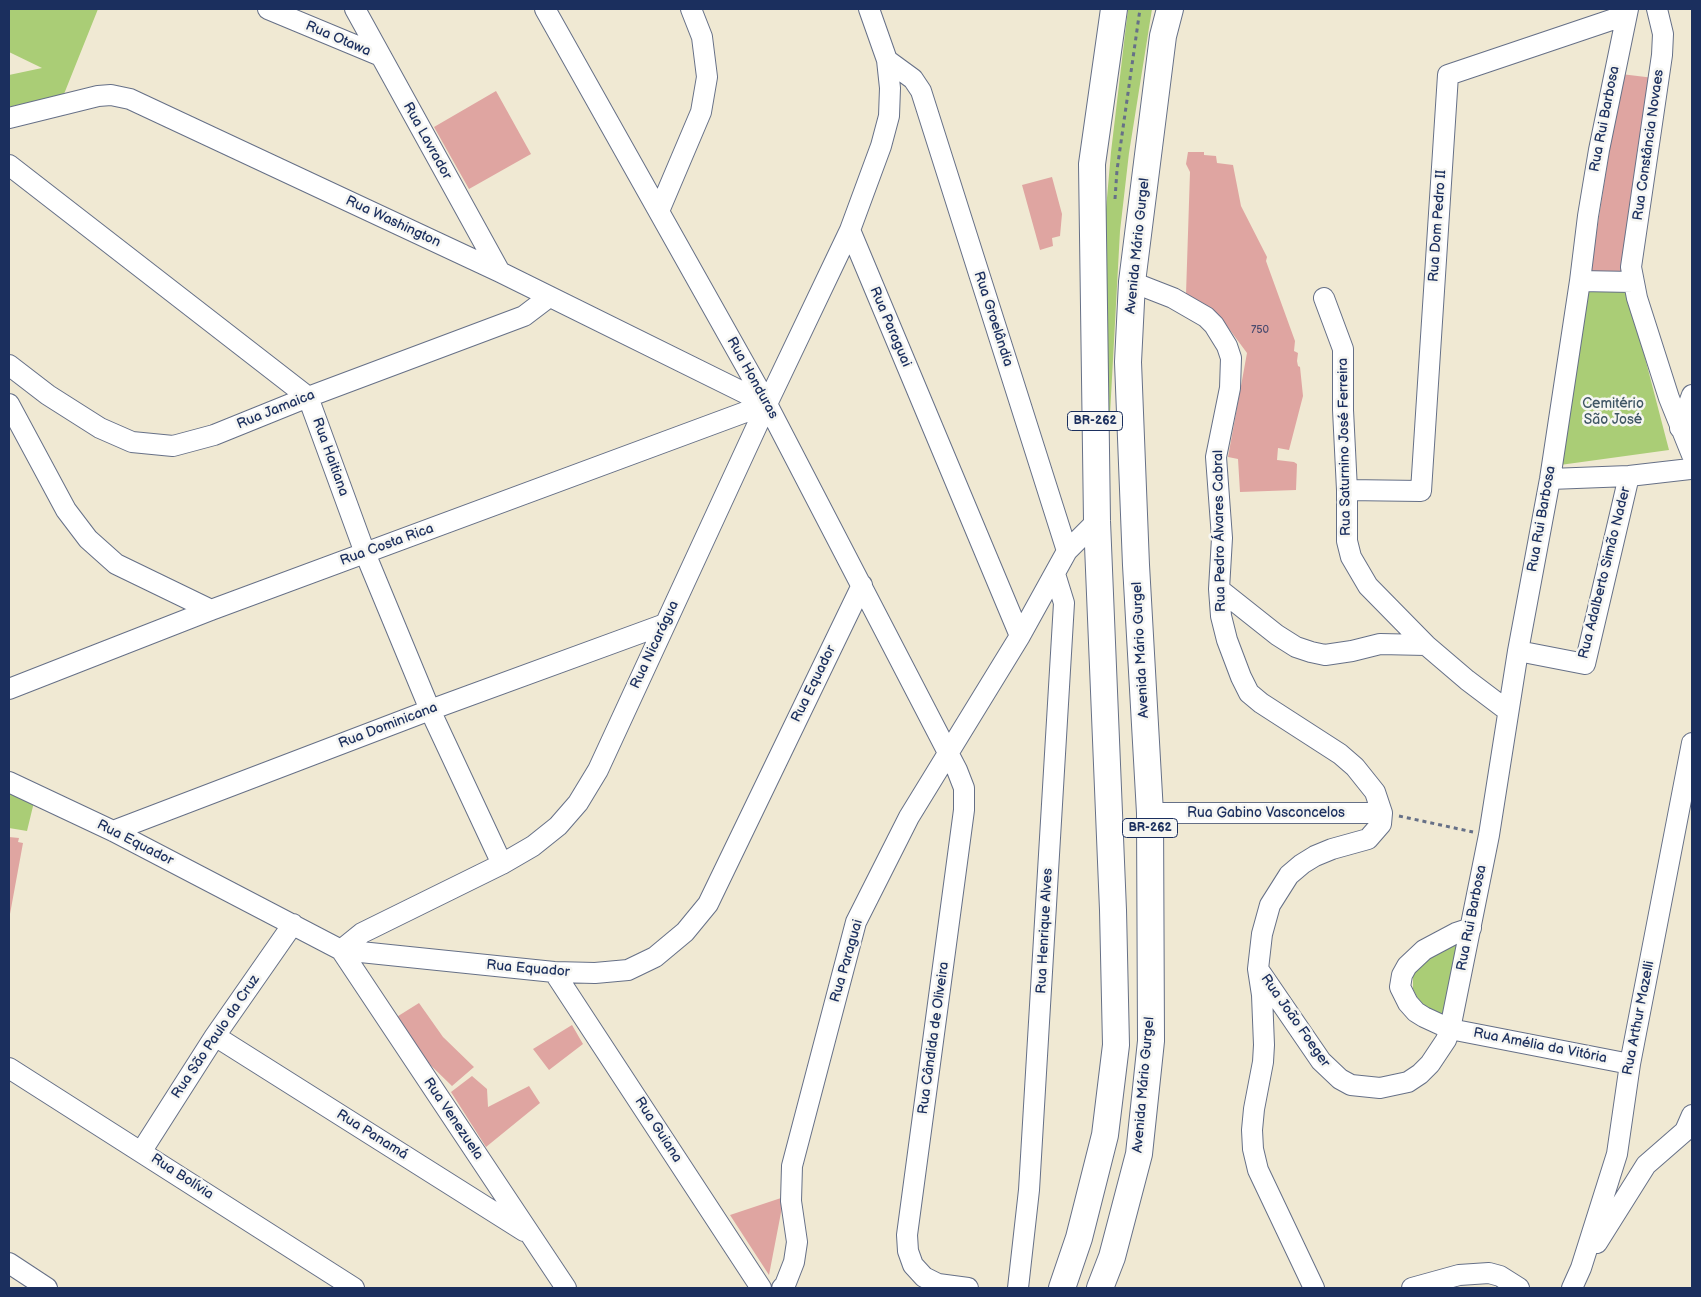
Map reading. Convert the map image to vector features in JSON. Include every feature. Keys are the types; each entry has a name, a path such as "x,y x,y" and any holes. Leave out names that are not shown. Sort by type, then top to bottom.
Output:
{"main road":[{"name":"BR-262","path":"1062,1288 1079,1238 1105,1135 1116,1045 1113,910 1096,521 1092,164 1114,9"},
{"name":"Avenida Mário Gurgel","path":"1100,1288 1112,1258 1139,1154 1151,1041 1150,813 1136,565 1129,382 1132,282 1164,36 1170,9"}],"street":[{"name":"Rua Otawa","path":"268,9 380,56"},
{"name":"Rua Lavrador","path":"355,9 500,272"},
{"name":"Rua Honduras","path":"545,9 766,404 948,752"},
{"path":"659,211 701,112 706,86 707,77 702,37 691,9"},
{"path":"850,230 881,146 889,116 890,88 887,60 869,9"},
{"name":"Rua Constância Novaes","path":"1657,9 1662,34 1662,55 1631,267 1637,298 1692,467"},
{"name":"Rua Rui Barbosa","path":"1450,1029 1489,835 1518,651 1550,480 1588,216 1627,12"},
{"name":"Rua Dom Pedro II","path":"1346,490 1421,491 1448,75 1627,12"},
{"name":"Rua Groelândia","path":"887,60 913,79 921,91 1067,551"},
{"name":"Rua Washington","path":"9,118 87,97 120,96 500,272 766,404"},
{"path":"9,165 308,397"},
{"name":"Rua Nicarágua","path":"341,950 362,933 502,864 533,846 558,826 578,803 598,770 766,404 850,230"},
{"name":"Rua Paraguai","path":"850,230 1020,636"},
{"path":"1580,281 1633,282"},
{"name":"Rua Pedro Álvares Cabral","path":"1132,282 1173,298 1206,317 1214,325 1227,346 1230,358 1230,388 1216,457 1222,538 1219,589 1221,616 1227,640 1241,677 1249,693 1261,703 1340,754 1355,767 1388,814"},
{"name":"Rua Jamaica","path":"9,366 48,395 100,428 132,442 173,446 214,435 308,397 524,316 549,297"},
{"name":"Rua Saturnino José Ferreira","path":"1324,298 1343,349 1347,541 1351,557 1368,586 1426,645 1467,680 1508,711"},
{"path":"1680,428 1692,395"},
{"name":"Rua Haitiana","path":"308,397 365,553 430,710 502,864"},
{"path":"9,404 66,510 88,539 116,564 211,610"},
{"name":"Rua Costa Rica","path":"9,689 211,610 766,404"},
{"path":"1550,480 1629,476 1692,467"},
{"name":"Rua Adalberto Simão Nader","path":"1518,651 1584,664 1629,476"},
{"path":"1067,551 1096,521"},
{"name":"Rua Paraguai","path":"782,1288 794,1262 797,1242 791,1201 792,1166 856,922 909,818 1020,636 1067,551"},
{"name":"Rua Henrique Alves","path":"1018,1288 1029,1190 1064,603 1055,574"},
{"name":"Rua Equador","path":"9,782 112,831 341,950 554,972 595,973 628,970 656,957 685,932 708,904 862,585"},
{"path":"1219,589 1277,635 1296,647 1311,652 1325,654 1352,651 1380,644 1426,645"},
{"name":"Rua Dominicana","path":"112,831 430,710 664,624"},
{"name":"Rua Arthur Mazelli","path":"1572,1288 1582,1268 1617,1154 1630,1064 1692,743"},
{"name":"Rua Cândida de Oliveira","path":"948,752 964,788 964,810 907,1235 908,1250 913,1265 924,1277 938,1284 968,1288"},
{"name":"Rua Gabino Vasconcelos","path":"1150,813 1388,814"},
{"path":"1314,1288 1258,1170 1253,1149 1254,1109 1263,1062 1264,1045 1262,995 1258,969 1262,934 1270,905 1289,875 1302,864 1332,848 1368,839 1388,814"},
{"name":"Rua São Paulo da Cruz","path":"142,1152 215,1036 293,924"},
{"name":"Rua Amélia da Vitória","path":"1471,928 1456,933 1424,950 1414,959 1402,975 1400,987 1408,1003 1424,1017 1450,1029 1630,1064"},
{"name":"Rua Venezuela","path":"341,950 566,1288"},
{"name":"Rua João Foeger","path":"1258,969 1321,1061 1340,1080 1351,1085 1380,1088 1408,1082 1430,1064 1446,1040 1450,1029"},
{"name":"Rua Guiana","path":"554,972 761,1288"},
{"name":"Rua Panamá","path":"215,1036 530,1234"},
{"name":"Rua Bolívia","path":"9,1068 354,1288"},
{"path":"1582,1268 1646,1165 1690,1128"},
{"path":"1617,1154 1619,1159 1629,1167 1635,1168 1646,1165"},
{"path":"1112,1258 1116,1288"},
{"path":"9,1263 42,1285"},
{"path":"1412,1288 1459,1276 1489,1273 1500,1276 1519,1288"},
{"path":"9,1282 42,1285"}],"path":[{"path":"1388,814 1478,833"}],"green space":[{"path":"9,9 98,9 64,94 9,107 9,75 42,68 9,52"},
{"path":"1128,9 1152,9 1129,153 1120,231 1108,451 1104,232 1111,152"},
{"name":"Cemitério São José","path":"1587,284 1626,285 1669,450 1560,465"},
{"path":"9,789 34,802 27,831 9,828"},
{"path":"1462,940 1446,1015 1435,1013 1425,1008 1418,999 1413,989 1413,974 1426,958"}],"building":[{"path":"1621,74 1654,78 1624,278 1590,275"},
{"path":"496,91 531,154 469,189 434,127"},
{"path":"1188,152 1204,152 1204,155 1216,156 1217,163 1233,165 1241,206 1267,257 1266,261 1295,341 1294,351 1298,353 1297,361 1300,367 1303,396 1289,450 1278,448 1277,460 1297,464 1296,490 1240,492 1238,459 1228,457 1247,353 1221,318 1186,294 1190,172 1186,164"},
{"path":"1052,177 1062,214 1060,236 1052,238 1053,246 1040,250 1022,185"},
{"path":"9,837 19,838 18,842 23,843 10,914"},
{"path":"419,1003 443,1037 474,1067 452,1086 418,1053 395,1018"},
{"path":"572,1025 583,1044 549,1070 533,1049"},
{"path":"472,1076 487,1089 488,1107 529,1086 540,1103 486,1147 451,1092"},
{"path":"784,1197 769,1275 730,1215"}]}
